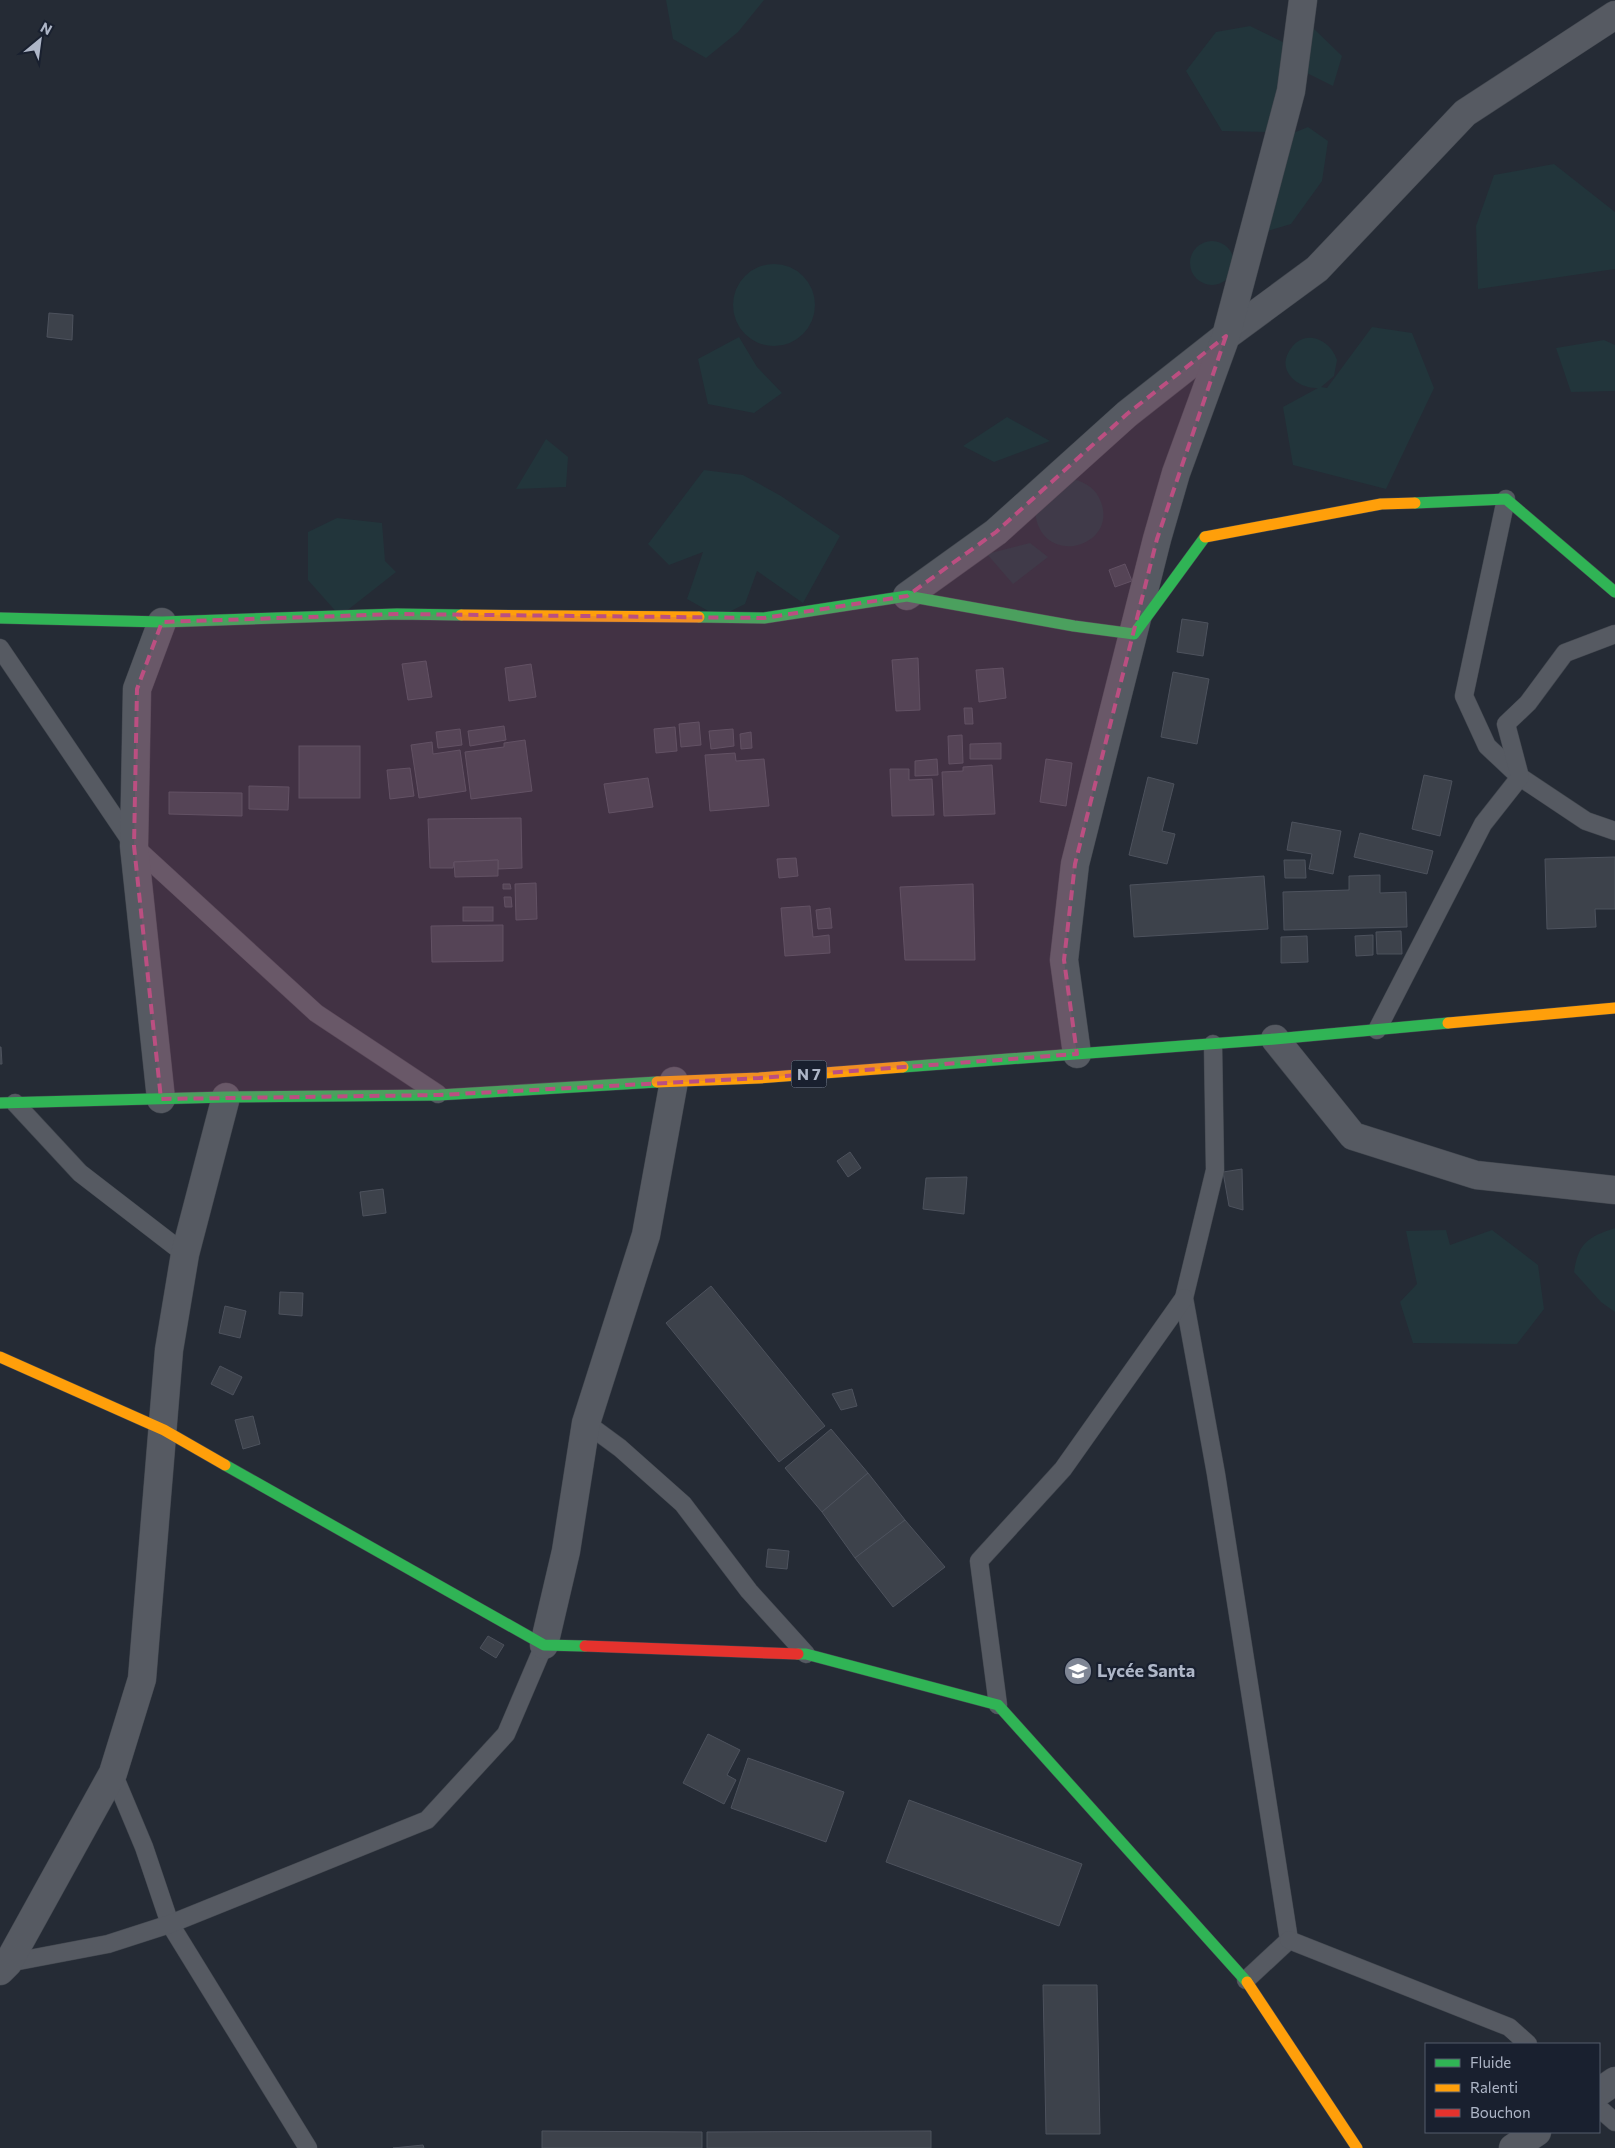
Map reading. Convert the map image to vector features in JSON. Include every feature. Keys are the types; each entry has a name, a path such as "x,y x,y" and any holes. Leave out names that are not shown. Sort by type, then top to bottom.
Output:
{"main road":[{"path":"0,618 162,622 397,614 764,618 906,596 1074,626 1134,634 1206,536 1381,504 1506,499 1615,592"},
{"name":"N 7","path":"7,1103 226,1097 440,1095 674,1081 759,1078 1275,1039 1615,1008"},
{"path":"0,1358 164,1430 544,1645 806,1654 998,1705 1246,1980 1357,2148"}],"street":[{"path":"1077,1054 1064,960 1075,864 1157,539 1176,474 1226,336 1291,91 1303,0"},
{"path":"906,596 996,532 1127,414 1226,336 1317,269 1465,113 1615,15"},
{"path":"160,1099 134,846 137,689 162,622"},
{"path":"1275,1039 1353,1136 1476,1175 1615,1190"},
{"path":"544,1645 566,1551 586,1423 646,1235 674,1081"},
{"path":"4,1967 113,1773 142,1679 164,1430 169,1350 185,1254 226,1097"},
{"path":"1600,2091 1615,2081"},
{"path":"1513,2148 1536,2133"}],"lane":[{"path":"1506,499 1464,696 1487,746 1520,777 1586,821 1615,831"},
{"path":"1520,777 1506,724 1528,703 1564,653 1615,634"},
{"path":"0,648 134,846 316,1013 440,1095"},
{"path":"1377,1030 1483,824 1520,777"},
{"path":"998,1705 979,1561 1063,1470 1184,1298 1215,1170 1213,1044"},
{"path":"7,1103 80,1173 185,1254"},
{"path":"1184,1298 1217,1483 1289,1940"},
{"path":"586,1423 620,1448 683,1504 749,1591 806,1654"},
{"path":"4,1967 108,1944 170,1924 427,1820 506,1734 544,1645"},
{"path":"113,1773 144,1847 170,1924 308,2148"},
{"path":"1246,1980 1289,1940"},
{"path":"1289,1940 1509,2027 1527,2043"},
{"path":"1600,2109 1615,2122"}],"highlighted area":[{"path":"1226,336 1157,539 1075,864 1064,960 1077,1054 759,1078 439,1095 161,1099 134,846 137,689 162,622 397,614 764,618 907,596 996,532 1127,414"}],"shaded area":[{"path":"666,0 764,0 738,32 706,58 673,39"},
{"path":"1250,26 1297,49 1268,132 1222,131 1186,71 1216,32"},
{"path":"1314,29 1342,56 1333,86 1307,73 1298,42"},
{"path":"1308,127 1328,141 1322,181 1291,224 1264,232 1271,142"},
{"path":"1554,164 1615,212 1615,269 1478,289 1476,226 1494,175"},
{"path":"1216,241 1228,247 1233,254 1233,272 1228,279 1221,284 1208,285 1196,279 1191,272 1190,259 1196,247 1203,242"},
{"path":"766,264 782,264 797,271 808,282 815,297 812,321 803,334 782,346 766,346 751,339 740,328 733,313 733,297 740,282 751,271"},
{"path":"1372,327 1412,333 1434,388 1386,489 1293,465 1283,407 1318,388 1303,385 1296,381 1287,370 1287,355 1298,341 1305,338 1318,339 1330,347 1334,353 1337,360 1334,376 1321,387 1327,388"},
{"path":"739,337 757,367 782,393 754,413 708,404 698,359"},
{"path":"1604,340 1615,345 1615,391 1571,392 1556,348"},
{"path":"1007,417 1050,441 994,462 963,446"},
{"path":"546,439 568,457 566,487 516,489"},
{"path":"704,470 743,475 781,496 840,536 803,603 757,571 745,604 719,617 687,599 703,552 669,565 648,544"},
{"path":"1072,479 1086,484 1096,493 1101,502 1103,518 1099,531 1089,540 1077,545 1063,546 1050,541 1040,530 1035,512"},
{"path":"337,518 382,523 385,561 396,572 340,616 308,580 308,532"},
{"path":"1030,543 1048,557 1013,584 987,554"},
{"path":"1615,1228 1615,1312 1601,1302 1574,1272 1578,1254 1586,1242"},
{"path":"1446,1230 1450,1245 1492,1230 1538,1265 1544,1309 1517,1344 1413,1343 1400,1302 1417,1284 1406,1231"}],"building":[{"path":"49,313 73,315 72,340 47,337"},
{"path":"1125,564 1132,581 1115,587 1109,570"},
{"path":"1182,619 1208,623 1203,656 1177,652"},
{"path":"918,658 920,710 896,711 892,660"},
{"path":"426,661 432,697 408,700 402,664"},
{"path":"531,664 536,697 509,701 505,668"},
{"path":"1003,668 1006,698 979,702 976,670"},
{"path":"1173,672 1209,679 1197,744 1161,737"},
{"path":"964,708 972,708 973,724 965,724"},
{"path":"699,722 701,745 681,747 679,724"},
{"path":"504,726 506,740 470,746 468,731"},
{"path":"675,727 677,751 656,753 654,729"},
{"path":"460,729 462,745 438,748 436,732"},
{"path":"733,729 734,746 711,749 709,731"},
{"path":"751,732 752,748 741,749 740,734"},
{"path":"962,735 963,763 949,764 948,736"},
{"path":"525,740 532,791 471,799 465,752 504,747 504,743"},
{"path":"432,742 433,754 460,750 466,791 419,798 411,745"},
{"path":"1001,743 1001,759 970,759 970,744"},
{"path":"299,746 360,746 360,798 299,798"},
{"path":"735,753 736,761 764,759 769,806 710,811 705,755"},
{"path":"937,759 938,775 915,776 915,761"},
{"path":"1046,759 1072,763 1066,806 1040,802"},
{"path":"992,765 995,814 944,816 942,772 963,771 963,767"},
{"path":"410,768 414,796 390,799 387,770"},
{"path":"890,769 909,769 909,780 932,779 934,815 892,816"},
{"path":"1424,775 1452,781 1440,836 1412,829"},
{"path":"1148,777 1174,784 1162,831 1175,834 1167,864 1129,855"},
{"path":"648,778 653,807 609,813 604,784"},
{"path":"249,786 289,787 288,810 249,809"},
{"path":"169,792 242,793 242,816 169,814"},
{"path":"521,818 522,868 498,869 498,860 454,862 453,868 430,868 428,819"},
{"path":"1292,822 1341,831 1333,874 1309,869 1312,854 1287,850"},
{"path":"1360,833 1433,851 1427,874 1354,857"},
{"path":"1615,857 1615,909 1595,909 1596,927 1547,929 1545,859"},
{"path":"796,858 798,876 779,878 777,859"},
{"path":"498,860 498,876 455,877 454,862"},
{"path":"1284,860 1305,860 1306,878 1285,878"},
{"path":"1380,875 1380,893 1406,892 1407,927 1284,930 1283,892 1349,890 1349,876"},
{"path":"1264,876 1268,929 1134,937 1130,885"},
{"path":"536,883 537,919 516,920 515,884"},
{"path":"503,884 510,884 511,889 503,889"},
{"path":"973,884 975,960 905,960 900,887"},
{"path":"504,897 511,897 512,907 505,907"},
{"path":"810,906 813,937 829,935 830,953 785,956 781,908"},
{"path":"463,907 493,907 493,921 463,921"},
{"path":"830,908 832,928 818,929 816,910"},
{"path":"503,925 503,961 432,962 431,926"},
{"path":"1401,931 1402,954 1377,954 1376,932"},
{"path":"1373,935 1373,955 1356,956 1355,936"},
{"path":"1307,936 1308,962 1281,963 1281,937"},
{"path":"1,1047 2,1064 0,1064"},
{"path":"850,1152 861,1168 848,1177 837,1161"},
{"path":"1242,1169 1243,1210 1229,1206 1223,1172"},
{"path":"967,1177 964,1214 923,1209 926,1178"},
{"path":"383,1189 386,1213 363,1216 360,1192"},
{"path":"711,1286 825,1426 779,1462 666,1323"},
{"path":"280,1292 303,1293 302,1316 279,1314"},
{"path":"225,1306 246,1311 240,1338 219,1333"},
{"path":"220,1366 242,1377 233,1395 211,1384"},
{"path":"852,1389 857,1406 841,1410 832,1394"},
{"path":"253,1416 260,1444 243,1449 235,1420"},
{"path":"831,1429 868,1473 822,1512 785,1468"},
{"path":"868,1473 905,1520 855,1558 822,1512"},
{"path":"905,1520 945,1567 893,1607 855,1558"},
{"path":"768,1549 789,1551 787,1569 766,1567"},
{"path":"488,1636 504,1645 496,1658 480,1648"},
{"path":"708,1734 740,1750 727,1775 736,1780 724,1804 683,1783"},
{"path":"748,1758 844,1792 826,1842 731,1808"},
{"path":"909,1800 1082,1864 1059,1926 886,1862"},
{"path":"1043,1985 1097,1985 1100,2134 1046,2134"},
{"path":"542,2131 702,2132 702,2148 542,2148"},
{"path":"931,2131 931,2148 707,2148 707,2132"},
{"path":"423,2145 424,2148 393,2148"}],"traffic: fast":[{"path":"1415,503 1506,499 1615,592"},
{"path":"699,617 764,618 907,596 1074,626 1134,634 1205,537"},
{"path":"0,618 162,622 397,614 461,615"},
{"path":"903,1067 1275,1039 1448,1023"},
{"path":"0,1103 226,1097 439,1095 657,1082"},
{"path":"225,1465 544,1645 585,1646"},
{"path":"798,1654 806,1654 998,1705 1247,1982"}],"traffic: slow":[{"path":"1205,537 1381,504 1415,503"},
{"path":"461,615 699,617"},
{"path":"1448,1023 1615,1008"},
{"path":"657,1082 759,1078 903,1067"},
{"path":"0,1357 164,1430 225,1465"},
{"path":"1247,1982 1357,2148"}],"traffic: jam":[{"path":"585,1646 798,1654"}],"place":[{"name":"Lycée Santa","path":"1078,1671"}]}
